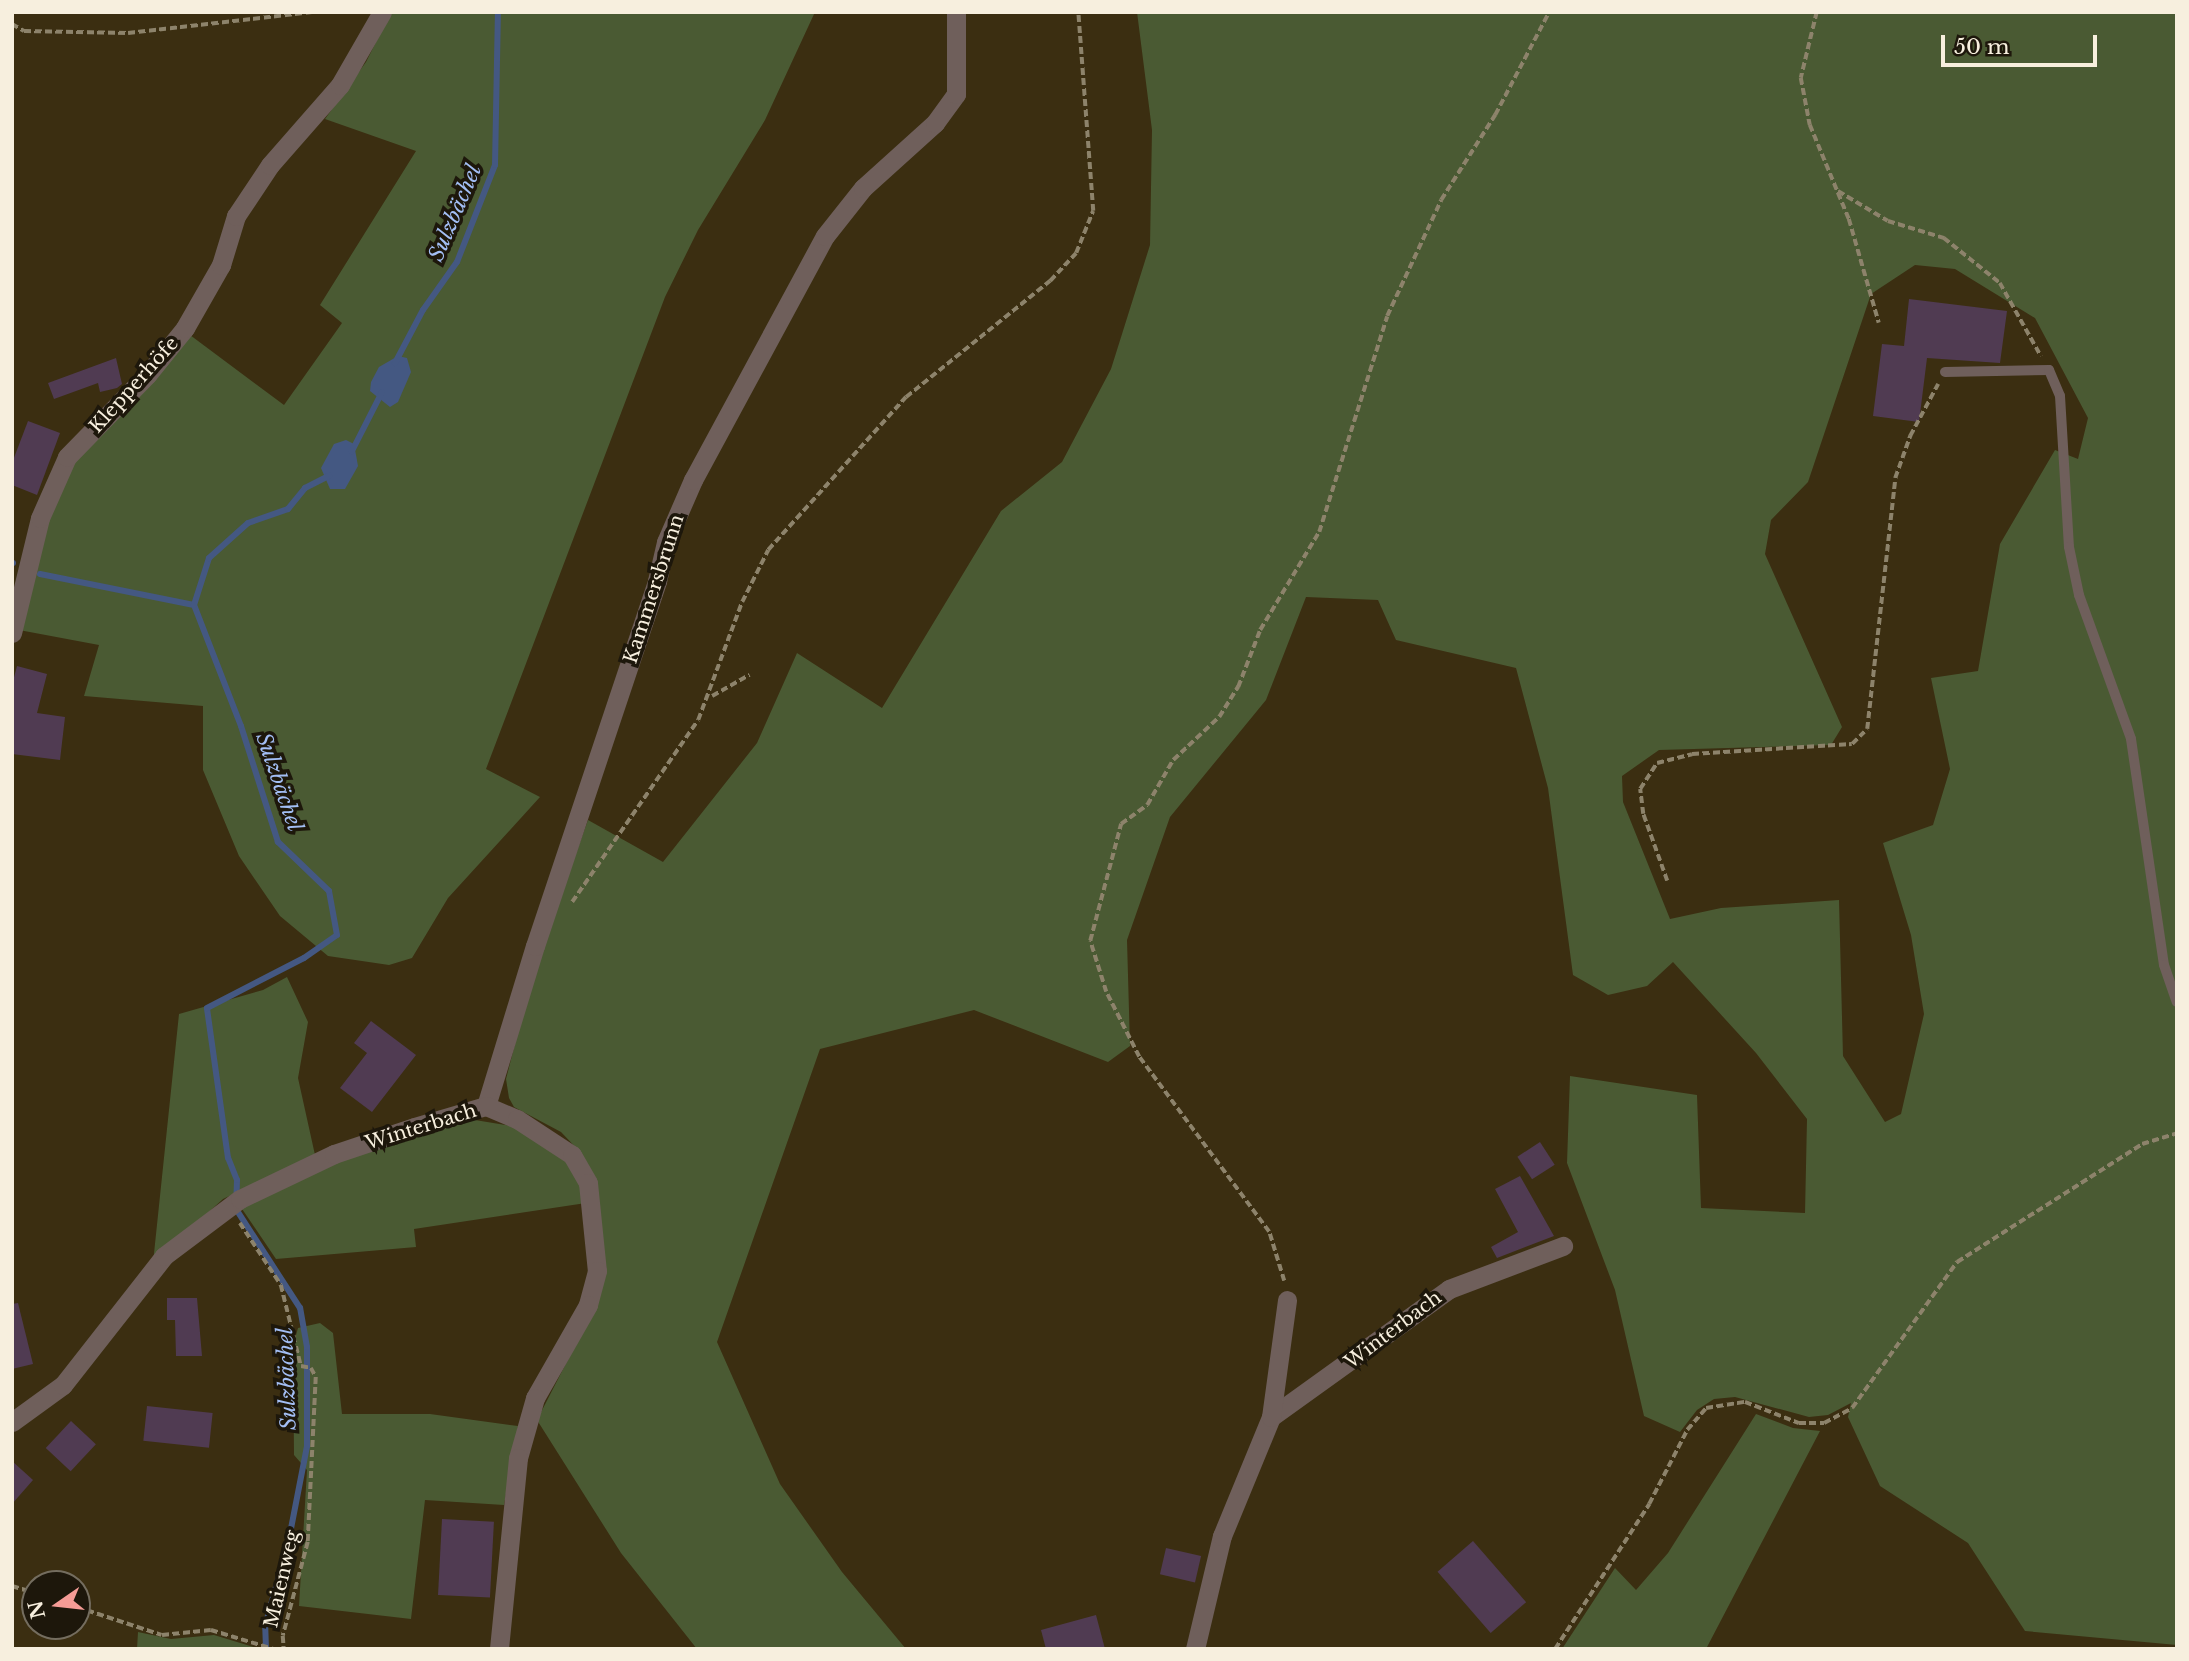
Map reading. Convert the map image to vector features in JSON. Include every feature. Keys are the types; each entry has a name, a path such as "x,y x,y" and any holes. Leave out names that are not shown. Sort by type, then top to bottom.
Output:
{"street":[{"name":"Klepperhöfe","path":"12,633 40,518 67,457 147,375 185,328 221,265 236,216 270,165 340,85 382,12"},
{"name":"Kammersbrunn","path":"486,1106 535,946 657,581 666,541 693,480 825,236 863,188 935,124 956,94 956,12"},
{"name":"Winterbach","path":"12,1422 64,1385 164,1256 233,1204 334,1154 486,1106 545,1134 572,1155 588,1183 597,1271 588,1305 535,1398 518,1458 499,1649"},
{"name":"Winterbach","path":"1270,1417 1449,1289 1563,1246"},
{"path":"1195,1649 1222,1536 1270,1417 1287,1300"}],"lane":[{"path":"1945,372 2049,370 2060,396 2069,547 2079,595 2131,739 2164,965 2177,1002"}],"path":[{"path":"12,24 24,31 128,33 312,12"},
{"path":"566,912 710,697 742,602 768,550 905,397 1050,281 1076,253 1093,211 1078,12"},
{"path":"1287,1300 1281,1261 1269,1232 1139,1057 1105,992 1090,941 1121,824 1147,805 1173,760 1219,717 1238,687 1260,629 1319,532 1398,293 1441,200 1494,115 1549,12"},
{"path":"1817,12 1801,78 1810,125 1837,190 1879,323"},
{"path":"1837,190 1888,221 1944,238 2000,283 2049,370"},
{"path":"1667,881 1643,814 1640,789 1657,763 1692,754 1852,744 1867,729 1895,478 1910,436 1945,372"},
{"path":"710,697 749,675"},
{"path":"1555,1649 1649,1504 1687,1430 1706,1408 1745,1402 1798,1423 1824,1423 1852,1408 1957,1262 2142,1144 2177,1133"},
{"name":"Maienweg","path":"233,1204 281,1285 301,1366 311,1368 316,1377 308,1542 283,1636 284,1649"},
{"name":"Maienweg","path":"91,1611 162,1634 211,1630 272,1648"}],"green space":[{"path":"391,12 815,12 765,120 698,230 665,297 486,769 540,797 448,898 412,958 389,965 328,956 280,916 239,856 203,770 203,706 84,696 99,645 19,630 41,535 74,456 190,335 284,405 342,323 320,305 416,151 325,119 366,62"},
{"path":"1137,12 2177,12 2177,1645 2025,1631 1968,1543 1880,1486 1848,1417 1851,1403 1828,1415 1809,1417 1735,1397 1714,1399 1697,1410 1680,1432 1644,1416 1615,1290 1567,1163 1570,1076 1697,1095 1701,1208 1805,1213 1807,1119 1756,1053 1673,962 1647,986 1608,995 1573,975 1548,788 1516,668 1396,640 1378,600 1306,597 1266,700 1170,817 1127,940 1130,1046 1108,1062 974,1010 820,1049 717,1342 780,1484 842,1572 906,1649 697,1649 621,1553 537,1420 595,1307 582,1154 561,1132 514,1107 509,1098 506,1079 534,970 588,820 663,862 757,743 797,653 882,708 1001,511 1062,462 1111,369 1150,245 1152,130","holes":["1915,265 1955,269 2035,318 2088,418 2078,459 2055,450 2000,544 1978,671 1931,678 1950,769 1933,825 1883,843 1911,935 1924,1014 1901,1114 1885,1122 1843,1056 1839,900 1721,908 1670,919 1623,802 1622,776 1659,750 1831,745 1842,727 1765,554 1771,520 1808,482 1871,294"]},
{"path":"287,977 308,1022 298,1078 315,1155 223,1199 153,1263 179,1014 263,990"},
{"path":"475,1120 511,1126 565,1158 581,1181 586,1203 414,1229 416,1247 276,1259 240,1206 337,1159 408,1136"},
{"path":"320,1323 333,1333 342,1414 430,1414 518,1426 504,1505 425,1500 411,1619 299,1606 307,1470 294,1455 293,1346 298,1328"},
{"path":"1756,1414 1793,1428 1820,1431 1706,1649 1562,1649 1615,1568 1636,1590 1668,1553"},
{"path":"138,1632 171,1639 214,1635 260,1649 137,1649"}],"water":[{"path":"398,356 407,358 411,372 398,402 390,407 370,391 371,382 379,367"},
{"path":"346,440 354,444 358,466 345,489 330,489 321,468 334,444"}],"building":[{"path":"1909,299 2007,311 2000,363 1927,358 1919,422 1873,416 1882,344 1904,346"},
{"path":"116,358 122,384 117,388 100,392 98,383 54,399 48,383"},
{"path":"28,421 60,433 37,495 12,485 12,463"},
{"path":"17,666 47,674 37,713 65,717 60,760 12,754 12,685"},
{"path":"371,1021 416,1055 372,1112 340,1088 367,1053 354,1043"},
{"path":"1540,1142 1555,1165 1532,1179 1517,1157"},
{"path":"1520,1176 1554,1236 1497,1258 1491,1247 1518,1232 1495,1189"},
{"path":"167,1298 197,1298 202,1356 176,1356 175,1320 167,1320"},
{"path":"18,1303 33,1364 12,1369 12,1304"},
{"path":"147,1406 213,1413 209,1448 143,1441"},
{"path":"71,1421 96,1444 71,1471 46,1448"},
{"path":"12,1461 33,1480 12,1504"},
{"path":"442,1519 494,1522 490,1598 438,1595"},
{"path":"1473,1541 1526,1602 1491,1633 1438,1572"},
{"path":"1166,1548 1201,1556 1195,1582 1160,1574"},
{"path":"1096,1615 1105,1649 1046,1649 1041,1630"}],"waterway":[{"name":"Sulzbächel","path":"395,363 423,310 457,262 495,165 498,12"},
{"name":"Sulzbächel","path":"352,451 382,392"},
{"name":"Sulzbächel","path":"266,1649 265,1626 288,1544 307,1446 307,1347 300,1308 236,1209 237,1180 228,1158 207,1008 304,958 337,935 329,891 278,842 241,726 194,605 209,558 248,523 288,509 305,488 329,476"},
{"path":"40,574 194,605"}]}
